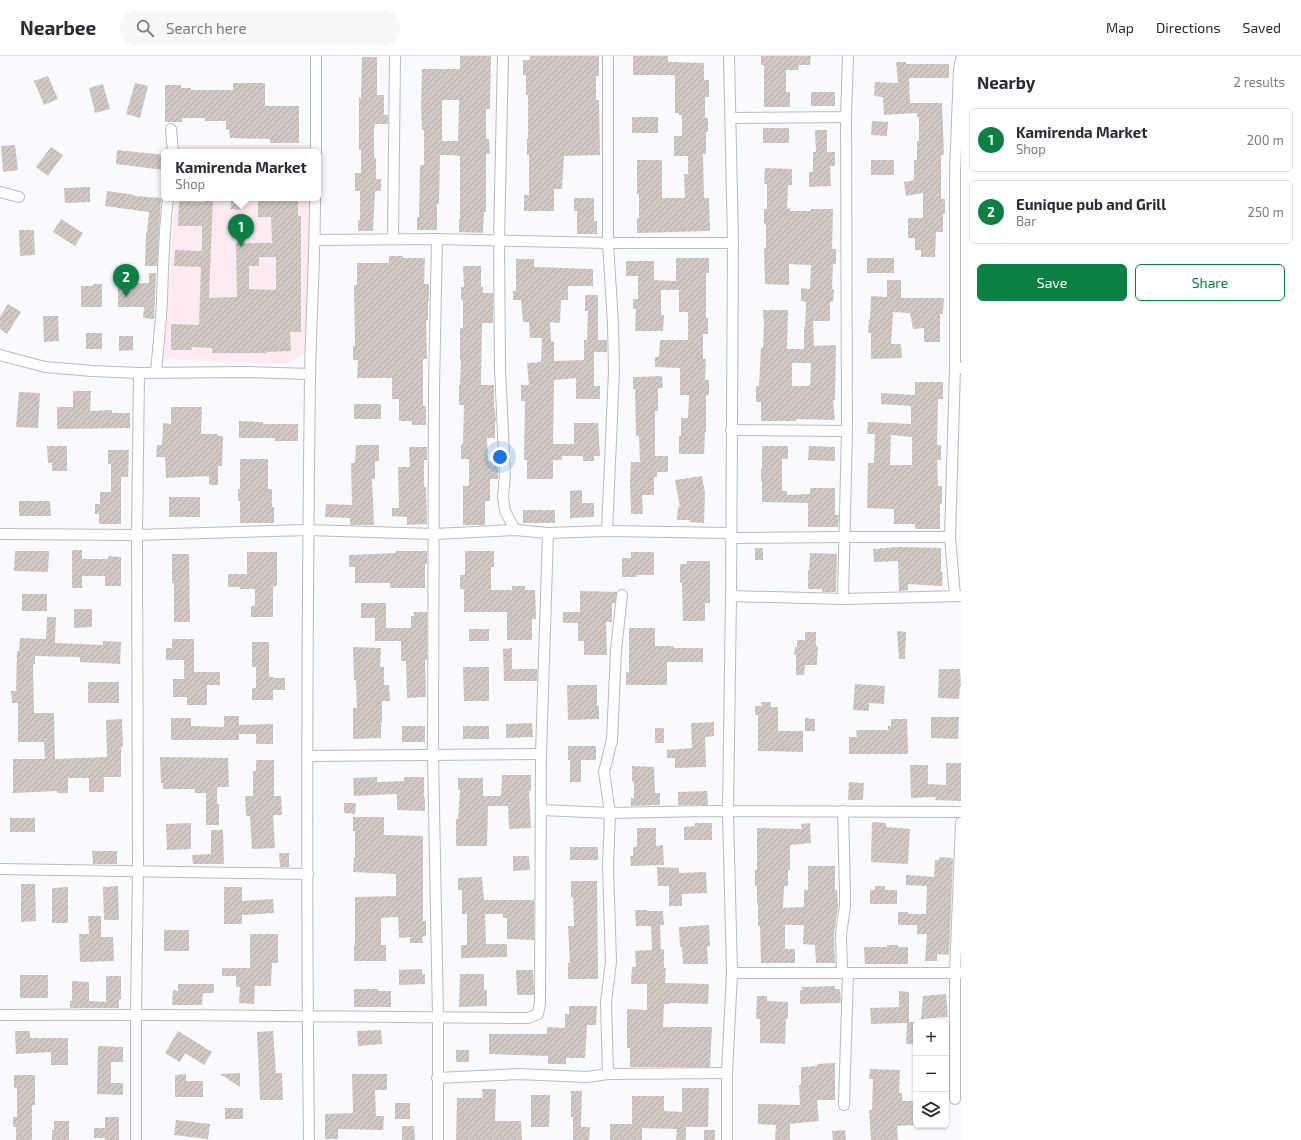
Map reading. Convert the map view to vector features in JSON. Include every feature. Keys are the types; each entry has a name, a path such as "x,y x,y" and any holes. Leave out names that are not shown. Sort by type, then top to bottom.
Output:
{"street":[{"path":"316,56 316,149"},
{"path":"394,239 395,56"},
{"path":"503,56 499,240 500,369 505,474 505,511 515,530"},
{"path":"606,531 614,371 613,324 608,243 608,56"},
{"path":"727,1140 727,1073 732,973 728,812 731,596 732,243 729,56"},
{"path":"843,599 847,431 846,117 848,56"},
{"path":"731,596 843,599 958,596 950,537 958,368 958,70 961,59"},
{"path":"730,118 846,117"},
{"path":"172,129 173,149"},
{"path":"0,192 19,197"},
{"path":"156,372 162,300 164,234 168,201"},
{"path":"309,1140 307,756 308,530 310,374 315,201"},
{"path":"437,239 434,387 435,534 433,755 438,1018 438,1140"},
{"path":"315,240 437,239 608,243 732,243"},
{"path":"0,355 45,367 92,371 139,373 248,372 310,374"},
{"path":"136,1140 138,870 137,535 139,373"},
{"path":"731,430 847,431"},
{"path":"0,534 137,535 308,530 435,534 515,530 548,533 606,531 730,535 950,537"},
{"path":"0,1015 136,1014 308,1017 528,1018 538,1014 540,995 541,754 548,533"},
{"path":"608,1074 606,1002 611,962 608,867 610,813 604,772 612,734 616,650 622,595"},
{"path":"307,756 541,754"},
{"path":"541,810 610,813 706,811 961,812"},
{"path":"843,811 845,906 840,934 845,972 844,1105"},
{"path":"955,1099 961,823"},
{"path":"0,869 138,870 308,874"},
{"path":"732,973 958,973"},
{"path":"437,1078 518,1074 587,1077 608,1074 727,1073"}],"shaded area":[{"path":"178,145 312,145 312,149 178,149"},
{"path":"175,201 311,201 308,348 303,355 286,364 164,359"}],"building":[{"path":"460,56 491,56 490,109 486,109 486,139 489,139 490,154 486,154 486,212 484,212 483,233 459,232 460,156 452,155 440,155 437,230 417,230 417,217 419,217 420,165 424,165 424,130 422,130 421,106 422,69 460,69","holes":["442,100 459,100 458,141 442,141"]},
{"path":"530,56 599,56 599,76 596,76 596,100 599,100 600,155 564,156 562,189 554,189 554,211 524,211 524,195 529,195 529,155 527,155 528,95 526,95 526,75 523,75 523,60 530,60"},
{"path":"633,56 668,56 668,62 704,63 704,80 709,80 709,97 705,97 705,118 708,118 708,132 706,132 706,154 703,154 704,198 709,198 710,231 637,233 637,218 639,218 639,194 637,194 637,160 662,160 662,198 685,198 684,174 688,174 688,156 674,156 674,136 682,136 682,115 675,113 675,75 633,75"},
{"path":"761,56 811,56 810,65 799,65 798,70 786,70 786,92 790,92 790,107 764,107 764,65 761,65"},
{"path":"362,57 377,57 377,95 384,95 384,115 388,115 388,124 375,124 374,130 376,179 381,179 381,191 375,191 373,231 358,231 358,220 360,220 360,191 355,191 355,173 361,173 361,150 359,150 359,98 361,98"},
{"path":"896,62 906,62 906,64 949,64 949,78 909,78 910,103 942,103 944,155 941,155 941,199 945,199 945,214 943,214 943,232 936,232 935,257 921,257 921,250 915,250 915,238 908,238 908,218 923,218 923,193 906,196 904,182 914,180 914,160 917,160 917,141 919,141 919,117 917,117 917,113 884,115 883,97 874,96 875,82 898,83"},
{"path":"48,76 58,99 44,105 34,81"},
{"path":"135,83 148,86 140,118 126,114"},
{"path":"233,83 265,83 265,106 299,106 299,143 270,143 270,139 230,138 229,129 226,130 226,121 205,121 205,118 182,118 182,122 165,122 165,85 181,85 181,88 191,88 191,90 233,90"},
{"path":"103,84 110,109 95,113 89,88"},
{"path":"811,92 835,92 835,106 811,106"},
{"path":"632,117 658,117 658,133 632,133"},
{"path":"872,121 888,122 887,136 871,135"},
{"path":"763,128 789,128 789,143 763,143"},
{"path":"815,130 827,130 827,152 835,152 835,166 830,166 831,186 809,187 809,172 813,172 813,152 816,152"},
{"path":"15,145 18,170 3,172 1,146"},
{"path":"51,147 63,155 48,176 36,167"},
{"path":"117,150 161,155 161,170 116,164"},
{"path":"871,160 894,160 894,175 871,175"},
{"path":"765,168 792,169 792,185 788,185 787,209 790,208 790,211 811,211 811,209 833,209 832,249 836,249 836,264 833,264 832,289 834,289 833,302 830,302 830,321 813,321 814,346 836,345 835,400 833,400 835,420 796,419 796,421 761,421 761,402 756,402 756,386 759,386 761,348 763,348 763,310 788,310 787,349 804,349 806,302 801,301 801,288 810,289 811,265 789,264 789,285 765,284 764,248 766,248 766,224 764,224 764,209 767,209 767,184 764,184","holes":["792,363 811,363 810,386 792,386"]},
{"path":"90,187 90,202 65,203 64,188"},
{"path":"107,191 135,196 161,198 157,266 145,266 146,233 149,212 105,206"},
{"path":"574,198 594,198 594,221 597,221 597,234 577,234 577,211 574,211"},
{"path":"179,201 213,201 209,298 237,297 236,243 272,243 271,217 258,217 258,201 298,201 298,216 301,216 301,332 290,332 291,351 267,353 212,353 212,348 192,347 192,350 171,350 171,324 199,325 201,267 174,266 175,250 202,251 202,226 178,226","holes":["259,257 276,257 276,290 249,289 249,266 259,266"]},
{"path":"231,201 241,201 241,210 231,209"},
{"path":"61,219 83,233 75,246 53,232"},
{"path":"19,230 34,230 35,255 20,256"},
{"path":"389,256 403,256 403,258 425,258 424,284 429,284 428,320 426,320 427,359 423,359 423,406 426,406 426,425 412,425 412,421 399,421 399,399 392,399 392,378 357,378 358,360 353,360 353,346 355,346 354,285 357,285 357,263 389,263"},
{"path":"676,258 709,258 709,273 706,273 706,318 708,318 708,334 703,334 703,359 706,359 705,380 709,380 709,395 706,395 706,432 704,454 679,454 681,418 688,418 689,395 680,395 680,368 655,367 655,357 659,357 660,340 688,340 688,312 679,312 679,290 661,290 661,315 664,315 663,331 635,331 636,309 633,309 633,299 638,299 638,276 626,276 626,261 654,261 654,280 676,281"},
{"path":"867,258 894,258 894,273 867,273"},
{"path":"516,259 534,259 534,267 593,269 593,286 568,286 568,300 561,300 560,323 550,322 551,341 554,342 554,361 584,360 584,340 587,340 588,311 585,311 585,295 598,295 598,340 607,340 607,352 594,352 594,386 600,386 600,399 576,399 576,378 554,380 553,444 574,444 574,423 598,423 600,456 594,456 594,461 583,461 583,456 562,456 562,460 553,460 553,479 527,479 527,460 524,460 525,401 521,401 521,385 529,385 527,363 541,362 542,338 530,338 529,322 523,322 521,300 513,300 513,291 516,291"},
{"path":"463,266 481,266 481,287 483,287 483,293 493,293 493,323 482,323 481,385 494,385 494,408 496,421 495,438 487,438 488,461 498,460 498,479 490,479 490,501 485,501 485,525 463,525 463,486 469,486 469,459 461,459 464,405 459,405 461,360 460,328 463,328 463,300 461,300 461,287 464,287"},
{"path":"149,273 156,273 154,319 143,318 144,307 118,307 118,284 149,283"},
{"path":"887,280 901,280 901,298 944,298 943,314 940,314 940,342 924,342 924,328 913,329 910,313 893,312 891,344 901,344 902,358 871,359 871,333 868,333 871,296 887,297"},
{"path":"93,284 102,284 102,307 81,307 81,286 93,286"},
{"path":"8,304 21,312 7,334 0,329 0,317"},
{"path":"43,316 58,316 59,341 44,342"},
{"path":"86,333 102,333 102,349 86,349"},
{"path":"119,336 133,336 133,350 119,351"},
{"path":"662,376 663,388 658,388 658,411 655,411 655,456 668,456 668,472 657,472 657,477 654,477 654,495 642,495 643,514 631,514 631,462 640,462 639,436 636,436 635,389 633,389 633,377"},
{"path":"915,382 943,382 943,399 938,399 937,445 941,445 941,460 937,460 938,486 942,486 940,529 915,529 915,524 894,524 894,509 867,508 868,463 874,463 875,434 867,434 868,422 911,424 911,406 881,404 881,393 915,395","holes":["891,435 912,437 912,465 890,465"]},
{"path":"73,391 91,391 90,411 112,410 112,413 130,413 130,428 57,429 57,407 73,407"},
{"path":"19,392 40,393 38,428 16,427"},
{"path":"354,404 381,404 381,419 354,419"},
{"path":"171,407 202,407 201,434 218,434 218,436 223,436 222,466 218,466 218,485 209,485 209,476 166,478 165,457 156,457 157,445 162,445 163,423 171,424"},
{"path":"239,421 263,422 263,424 298,424 298,441 275,441 275,438 239,438"},
{"path":"356,445 379,445 379,461 375,461 375,479 372,479 374,525 350,525 350,518 325,517 326,504 352,505 351,463 355,463"},
{"path":"47,446 67,446 67,471 52,471 52,463 48,463"},
{"path":"762,446 788,446 788,459 782,459 782,491 787,491 787,495 810,494 810,488 835,488 835,515 839,515 838,527 808,527 808,503 762,502"},
{"path":"809,446 835,447 835,461 808,460"},
{"path":"409,447 427,447 427,460 424,460 424,487 426,487 427,524 407,525 407,517 392,516 392,508 399,508 398,467 410,467"},
{"path":"108,450 129,450 128,477 121,477 121,524 99,524 99,514 95,514 95,504 100,504 100,492 111,492 111,464 108,464"},
{"path":"240,459 268,459 268,489 272,489 274,523 240,523 240,501 238,501 238,489 240,489"},
{"path":"702,476 705,493 704,523 689,522 690,520 677,520 678,506 680,507 675,480"},
{"path":"582,490 582,503 594,503 594,517 570,518 570,491"},
{"path":"169,497 200,497 200,517 169,517"},
{"path":"19,501 50,501 51,516 19,516"},
{"path":"523,510 555,510 555,523 523,523"},
{"path":"898,547 941,548 941,572 943,572 942,586 908,584 908,590 899,591 898,561 874,562 873,549"},
{"path":"755,548 763,548 763,560 755,560"},
{"path":"72,550 82,550 82,559 108,559 108,556 121,557 121,586 105,586 105,576 82,576 82,588 72,588"},
{"path":"15,551 49,551 48,572 14,571"},
{"path":"396,551 427,551 427,564 425,564 425,588 390,588 390,583 355,583 355,567 349,567 349,555 396,553"},
{"path":"465,551 494,551 494,567 491,567 491,590 512,590 512,586 525,586 525,590 535,590 536,619 532,619 532,640 507,640 507,612 464,612 464,589 460,589 460,575 465,575"},
{"path":"247,552 277,552 277,586 273,586 273,617 251,617 251,606 255,606 255,589 228,587 228,574 247,574"},
{"path":"631,552 654,552 654,575 622,577 622,558 631,558"},
{"path":"810,553 837,554 836,592 822,592 822,589 808,589"},
{"path":"172,554 189,554 190,622 174,622"},
{"path":"687,561 710,561 710,603 705,603 705,621 683,621 680,564 687,564"},
{"path":"580,591 617,592 615,603 612,603 612,622 606,622 607,655 584,655 584,641 578,641 578,623 563,623 563,612 580,612"},
{"path":"22,594 47,594 47,611 22,611"},
{"path":"361,603 386,603 386,628 411,628 411,616 414,616 414,612 427,612 427,660 425,660 426,697 407,698 406,661 401,661 401,641 375,641 375,618 361,618"},
{"path":"74,609 92,609 92,627 74,628"},
{"path":"47,617 56,617 55,643 103,645 103,641 121,642 120,664 80,662 80,657 35,656 35,664 33,664 34,713 54,713 55,759 107,757 106,720 122,719 123,747 121,747 121,777 104,777 104,792 89,792 89,778 68,778 68,793 57,793 57,791 13,793 13,759 45,759 44,742 18,742 18,703 12,703 11,691 16,691 17,651 19,651 20,638 46,639"},
{"path":"629,628 655,628 655,646 674,646 674,648 703,648 703,662 667,662 667,685 626,685 626,672 629,672"},
{"path":"469,629 489,629 489,641 469,641"},
{"path":"897,631 906,632 905,659 899,659"},
{"path":"805,632 816,632 816,646 818,646 817,665 805,665 804,675 796,675 796,655 794,655 795,647 797,647 797,640 805,640"},
{"path":"172,639 194,639 194,672 220,672 220,685 207,685 207,705 187,705 187,697 173,697 173,679 184,679 184,660 166,660 166,648 172,648"},
{"path":"252,642 269,642 269,677 285,678 285,690 273,690 273,700 252,700 252,688 256,688 256,667 252,667"},
{"path":"353,647 381,648 380,667 384,667 384,685 389,685 390,701 382,701 381,738 353,739 353,708 357,708"},
{"path":"512,648 512,669 537,669 537,681 504,681 503,649"},
{"path":"463,667 489,667 489,701 464,701"},
{"path":"939,669 960,669 961,686 959,699 938,698"},
{"path":"88,682 119,682 119,703 88,703"},
{"path":"855,684 885,686 884,704 869,703 869,711 853,710"},
{"path":"567,685 597,685 597,706 599,706 599,719 568,720"},
{"path":"761,702 771,702 771,707 778,707 778,731 803,731 803,752 758,751 758,715 755,715 755,706 762,706"},
{"path":"224,716 239,716 239,725 273,724 273,744 256,744 256,734 239,734 239,740 171,740 171,718 191,718 191,726 224,727"},
{"path":"931,717 959,717 958,739 931,738"},
{"path":"805,718 815,719 815,731 805,731"},
{"path":"891,719 907,719 908,754 849,754 849,737 857,737 856,730 888,730 888,726 891,726"},
{"path":"714,722 714,736 705,737 706,767 675,768 675,758 667,758 667,750 692,748 691,723"},
{"path":"532,723 533,737 506,738 506,724"},
{"path":"402,726 425,726 425,742 402,742"},
{"path":"463,726 489,726 489,739 463,739"},
{"path":"655,728 664,728 664,743 655,743"},
{"path":"568,746 596,746 596,760 581,760 581,782 570,782 570,760 568,760"},
{"path":"160,757 228,758 229,787 217,787 219,825 206,825 206,793 195,793 195,789 163,789 163,783 161,783"},
{"path":"256,760 274,760 274,796 281,796 282,815 273,815 275,848 252,849 250,816 246,816 245,796 253,796 253,771 256,771"},
{"path":"946,763 961,763 961,801 935,800 936,797 911,798 910,765 928,765 928,784 946,785"},
{"path":"632,766 654,767 655,793 660,793 660,805 631,806 631,798 634,798"},
{"path":"502,775 531,775 531,791 529,791 531,828 509,829 508,806 488,806 487,846 456,846 456,819 458,819 460,790 458,790 458,778 483,778 483,796 501,796"},
{"path":"377,777 377,782 404,781 404,777 424,777 425,811 397,810 397,794 354,796 353,778"},
{"path":"849,782 864,783 863,800 848,800"},
{"path":"707,791 708,805 678,805 678,792"},
{"path":"344,803 356,803 355,814 344,813"},
{"path":"353,817 384,817 384,835 423,836 423,921 426,921 426,936 422,937 423,943 410,943 410,937 399,938 398,917 381,918 381,945 386,945 386,961 354,961 355,897 396,896 396,874 353,872 355,857 355,831 353,831"},
{"path":"10,818 35,818 35,832 10,832"},
{"path":"872,822 886,823 886,827 910,829 908,864 871,862"},
{"path":"191,823 191,849 167,850 166,824"},
{"path":"695,823 712,823 712,840 684,840 684,827 695,826"},
{"path":"810,823 811,843 790,845 790,870 788,870 788,886 784,886 783,908 804,907 804,890 808,890 808,866 835,866 835,890 837,890 838,907 834,934 835,963 816,963 815,945 803,944 804,925 785,925 785,949 795,949 795,963 761,963 757,886 755,886 755,870 757,870 757,828 802,829 801,824"},
{"path":"637,828 656,828 656,846 663,845 664,865 631,866 630,856 633,856 633,847 637,847"},
{"path":"211,830 223,830 224,864 193,864 192,855 211,854"},
{"path":"570,847 598,847 598,860 570,860"},
{"path":"92,851 117,851 117,864 93,864"},
{"path":"279,853 289,853 289,867 280,867"},
{"path":"513,856 529,856 530,870 513,871"},
{"path":"939,857 953,858 949,955 937,954 937,961 925,961 927,934 917,934 917,925 898,925 898,912 908,912 908,914 926,914 927,886 906,885 906,875 934,877 935,860 939,860"},
{"path":"657,867 679,868 679,873 706,872 707,893 682,894 682,906 669,906 669,886 658,886"},
{"path":"482,877 484,900 534,900 534,940 507,939 507,918 503,918 503,914 485,914 486,944 507,944 507,957 461,958 461,945 467,945 467,914 462,914 462,890 458,890 458,878"},
{"path":"571,881 597,881 598,979 568,979 568,963 570,963 568,926 574,926"},
{"path":"21,884 35,884 36,921 21,922"},
{"path":"118,886 119,920 104,920 103,887"},
{"path":"875,886 885,886 885,890 897,890 897,904 870,904 870,890 875,890"},
{"path":"68,887 68,923 52,923 52,888"},
{"path":"224,887 242,887 242,901 273,899 274,913 242,915 242,924 224,924"},
{"path":"635,910 663,911 664,925 660,925 661,950 664,949 664,968 666,968 665,983 709,984 708,1004 664,1004 663,1027 712,1027 710,1067 630,1067 630,1048 627,1048 627,1009 647,1010 647,984 631,984 632,967 636,967 635,951 652,950 651,926 636,926"},
{"path":"88,916 101,916 101,937 113,937 114,961 80,962 79,934 89,934"},
{"path":"709,925 710,946 707,946 708,964 683,964 679,927"},
{"path":"164,930 189,930 189,951 164,951"},
{"path":"250,934 278,934 278,963 272,963 271,986 255,986 254,1004 239,1003 240,987 236,987 236,976 222,976 222,968 250,968"},
{"path":"887,945 908,947 908,964 865,964 864,947 887,947"},
{"path":"422,969 422,974 425,974 425,984 399,985 399,970"},
{"path":"516,970 533,970 534,995 517,995"},
{"path":"460,974 484,974 484,990 487,990 487,1006 459,1007"},
{"path":"20,975 48,975 48,998 20,998"},
{"path":"106,976 121,976 121,999 119,999 119,1008 70,1008 70,1001 72,1001 72,981 89,982 89,1001 106,1002"},
{"path":"178,984 214,984 214,993 203,993 202,1005 172,1005 173,990 178,991"},
{"path":"835,986 835,989 840,989 841,1003 800,1004 800,990 802,990 802,987"},
{"path":"354,989 378,989 378,991 391,991 391,1007 354,1007"},
{"path":"899,991 909,992 909,1022 913,1022 913,1044 906,1044 907,1023 871,1024 870,1008 899,1007"},
{"path":"946,994 948,1017 921,1019 923,996"},
{"path":"757,996 767,996 767,1001 788,1002 788,1019 786,1019 785,1044 760,1043 760,1019 756,1019"},
{"path":"569,1006 597,1006 596,1025 587,1025 585,1058 566,1058 566,1064 548,1064 548,1056 489,1054 489,1034 547,1034 547,1027 565,1028 565,1014 569,1014"},
{"path":"381,1030 382,1044 358,1046 357,1031"},
{"path":"15,1031 30,1031 30,1038 68,1038 68,1065 51,1065 51,1052 16,1054"},
{"path":"178,1031 212,1052 204,1065 185,1053 180,1062 165,1053"},
{"path":"273,1031 276,1073 282,1073 283,1100 260,1100 257,1032"},
{"path":"98,1046 123,1047 123,1062 111,1062 111,1083 123,1083 123,1095 97,1094"},
{"path":"456,1050 469,1050 469,1062 456,1062"},
{"path":"835,1063 835,1100 817,1100 819,1121 790,1124 790,1140 775,1140 776,1125 758,1124 758,1104 800,1105 799,1085 801,1085 801,1067"},
{"path":"870,1069 900,1070 899,1093 902,1093 902,1101 913,1101 913,1125 897,1126 898,1140 871,1140 869,1110 872,1110 873,1079 869,1079"},
{"path":"240,1073 240,1087 220,1074"},
{"path":"186,1074 186,1081 203,1081 203,1097 175,1097 175,1075"},
{"path":"352,1074 387,1074 387,1090 375,1090 376,1116 384,1116 383,1130 338,1129 338,1139 325,1139 325,1114 353,1113"},
{"path":"14,1075 35,1075 35,1105 32,1105 32,1140 16,1140 16,1127 13,1127 13,1117 17,1117 17,1088 14,1088"},
{"path":"682,1088 709,1088 708,1127 686,1127 686,1140 676,1140 677,1129 642,1128 642,1140 610,1140 610,1124 632,1124 632,1096 664,1096 664,1111 682,1112"},
{"path":"482,1089 496,1089 495,1121 521,1121 522,1140 456,1140 457,1098 483,1098"},
{"path":"571,1091 582,1091 581,1127 590,1127 589,1140 573,1140"},
{"path":"531,1095 550,1095 549,1127 531,1127"},
{"path":"395,1103 410,1103 410,1119 395,1119"},
{"path":"225,1108 243,1108 243,1119 225,1119"},
{"path":"105,1117 119,1117 119,1140 94,1138 94,1128 105,1128"},
{"path":"176,1120 210,1124 208,1139 174,1135"},
{"path":"54,1121 69,1121 69,1140 52,1140"},
{"path":"402,1126 414,1126 415,1140 402,1140"},
{"path":"704,1130 715,1130 715,1140 704,1140"},
{"path":"845,1130 846,1140 833,1140 832,1131"}],"place":[{"name":"Kamirenda Market","path":"241,247"},
{"name":"Eunique pub and Grill","path":"126,297"}]}
